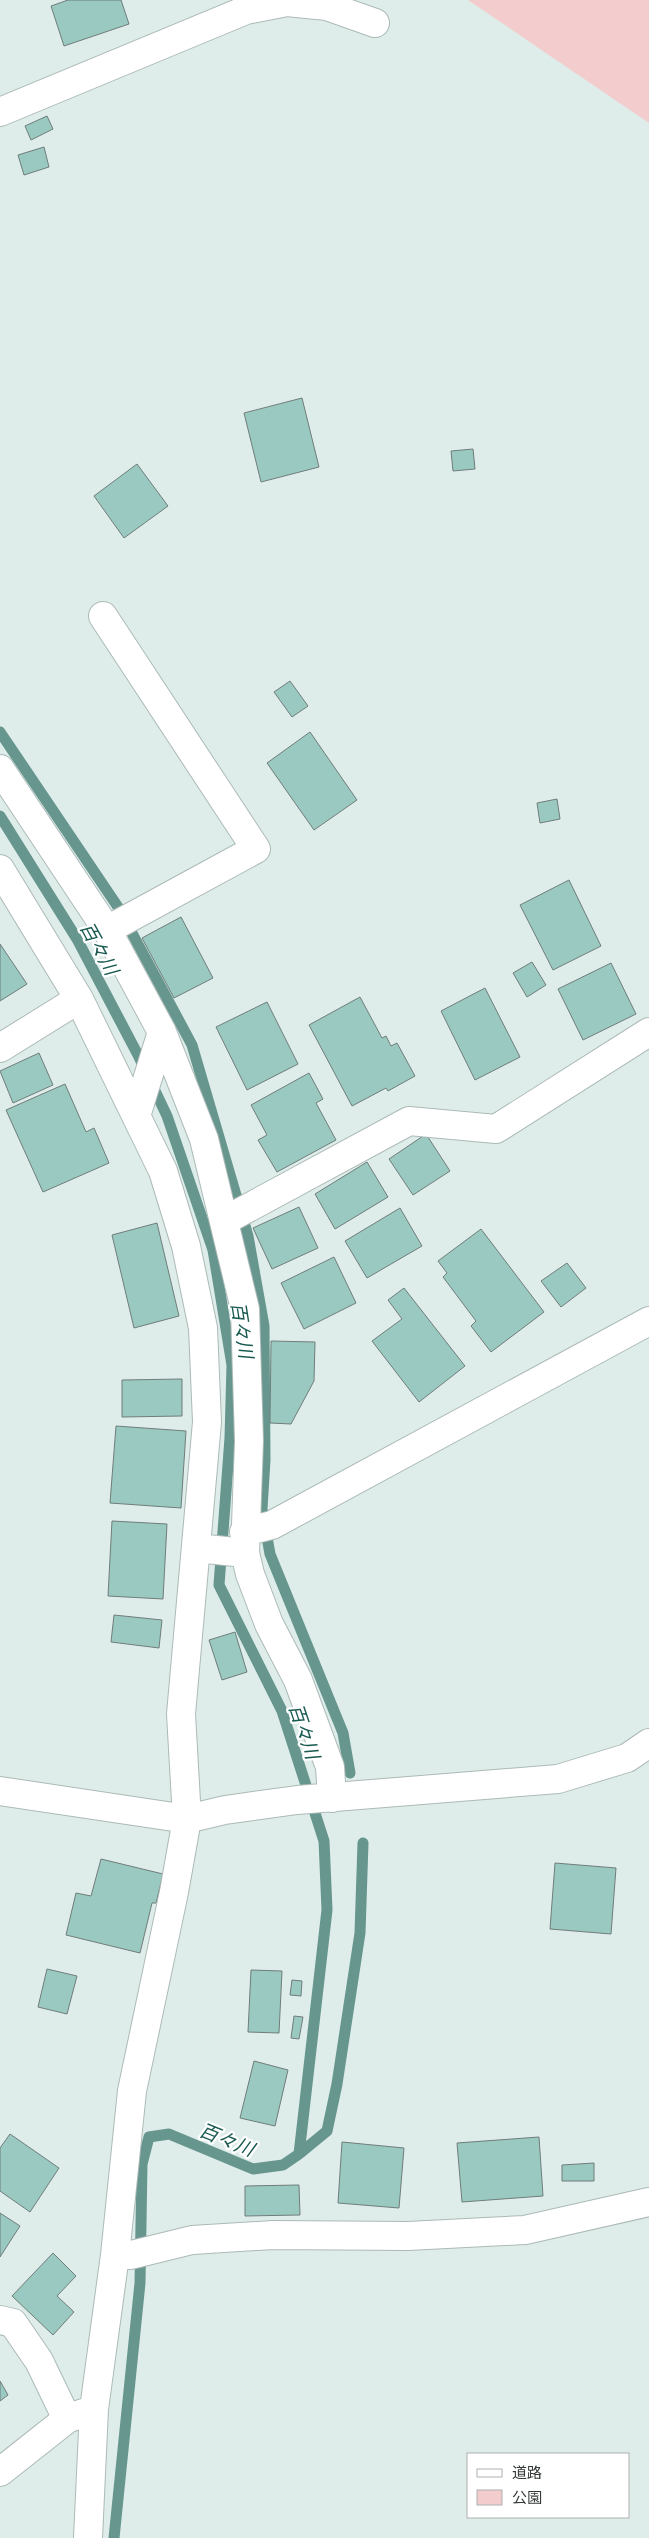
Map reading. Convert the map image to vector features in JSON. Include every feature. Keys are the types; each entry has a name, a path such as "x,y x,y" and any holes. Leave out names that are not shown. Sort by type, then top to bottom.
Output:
{"street":[{"path":"0,112 246,10 288,2 327,6 374,24"},
{"path":"104,616 256,849 119,924"},
{"path":"0,769 119,924 160,1040 235,1215 246,1309 249,1441 237,1541 181,1714 187,1819 174,1892 132,2091 123,2255 94,2409 88,2538"},
{"path":"0,869 79,1000 137,1111 163,1171 186,1246 203,1328 207,1422 237,1541 269,1624 298,1680 330,1767 317,1799"},
{"path":"0,1048 79,1000"},
{"path":"235,1215 409,1121 496,1129 649,1032"},
{"path":"137,1111 160,1040"},
{"path":"237,1541 649,1321"},
{"path":"0,1790 187,1819 225,1810 317,1799 558,1779 626,1758 649,1743"},
{"path":"123,2255 192,2240 273,2235 408,2236 525,2230 649,2202"},
{"path":"0,2320 13,2323 34,2353 67,2419"},
{"path":"0,2472 67,2419 94,2409"}],"green space":[{"path":"468,0 649,0 649,123"}],"building":[{"path":"68,0 121,0 129,24 64,46 51,6"},
{"path":"47,116 53,129 31,140 25,126"},
{"path":"44,147 49,167 24,175 18,155"},
{"path":"302,398 319,467 261,482 244,413"},
{"path":"473,449 475,469 453,471 451,451"},
{"path":"137,464 168,506 124,538 94,496"},
{"path":"290,681 308,706 292,717 274,692"},
{"path":"310,732 357,800 314,830 267,763"},
{"path":"557,799 560,819 540,823 537,803"},
{"path":"569,880 601,946 553,970 520,905"},
{"path":"181,917 213,978 174,998 142,938"},
{"path":"0,944 27,984 0,1001"},
{"path":"532,962 546,985 527,997 513,973"},
{"path":"611,963 636,1014 583,1040 558,989"},
{"path":"485,988 520,1057 475,1080 441,1011"},
{"path":"360,997 382,1038 386,1036 391,1046 397,1043 415,1076 388,1091 386,1088 352,1106 309,1025"},
{"path":"267,1002 298,1064 247,1090 216,1027"},
{"path":"39,1053 53,1085 13,1103 0,1071"},
{"path":"309,1073 323,1099 316,1103 336,1140 277,1172 258,1140 267,1135 251,1105"},
{"path":"65,1084 86,1132 94,1128 109,1163 43,1192 6,1110"},
{"path":"426,1134 450,1171 413,1195 389,1159"},
{"path":"367,1162 388,1197 335,1229 315,1194"},
{"path":"299,1207 318,1248 272,1269 253,1228"},
{"path":"400,1208 422,1246 367,1278 345,1241"},
{"path":"157,1223 179,1316 134,1328 112,1235"},
{"path":"481,1229 544,1312 491,1352 471,1326 476,1321 443,1277 447,1273 438,1261"},
{"path":"334,1257 356,1303 304,1329 281,1283"},
{"path":"567,1263 586,1288 561,1307 541,1281"},
{"path":"404,1288 465,1366 419,1402 372,1341 402,1319 388,1300"},
{"path":"271,1341 315,1342 314,1381 291,1424 270,1423"},
{"path":"182,1379 182,1416 122,1417 122,1380"},
{"path":"116,1426 186,1431 181,1508 110,1503"},
{"path":"112,1521 167,1524 163,1599 108,1596"},
{"path":"114,1615 162,1620 159,1648 111,1642"},
{"path":"235,1632 247,1672 222,1680 209,1640"},
{"path":"101,1859 163,1874 156,1903 152,1903 140,1953 66,1935 76,1893 91,1896"},
{"path":"555,1863 616,1868 611,1934 550,1929"},
{"path":"47,1969 77,1976 67,2014 38,2007"},
{"path":"251,1970 282,1971 279,2033 248,2032"},
{"path":"292,1980 302,1981 301,1996 290,1995"},
{"path":"294,2016 303,2017 299,2039 291,2038"},
{"path":"254,2061 288,2070 275,2126 240,2118"},
{"path":"10,2134 59,2168 30,2212 0,2191 0,2148"},
{"path":"539,2137 543,2196 462,2202 457,2143"},
{"path":"342,2142 404,2148 399,2208 338,2203"},
{"path":"594,2163 594,2181 562,2181 562,2165"},
{"path":"299,2185 300,2215 245,2216 245,2186"},
{"path":"0,2213 20,2226 0,2257"},
{"path":"53,2253 76,2276 57,2296 74,2312 53,2335 12,2296"},
{"path":"0,2381 8,2395 0,2401"}],"waterway":[{"path":"0,732 118,907 192,1045 248,1236 264,1326 265,1460 262,1509 270,1554 343,1733 350,1773"},
{"name":"百々川","path":"0,816 77,939 138,1055 167,1116 213,1250 232,1365 230,1438 219,1585 282,1711 324,1841 327,1910 299,2154 283,2165 253,2169 169,2134 149,2137 142,2164 140,2283 114,2538"},
{"path":"299,2154 327,2131 337,2084 360,1933 363,1843"}]}
